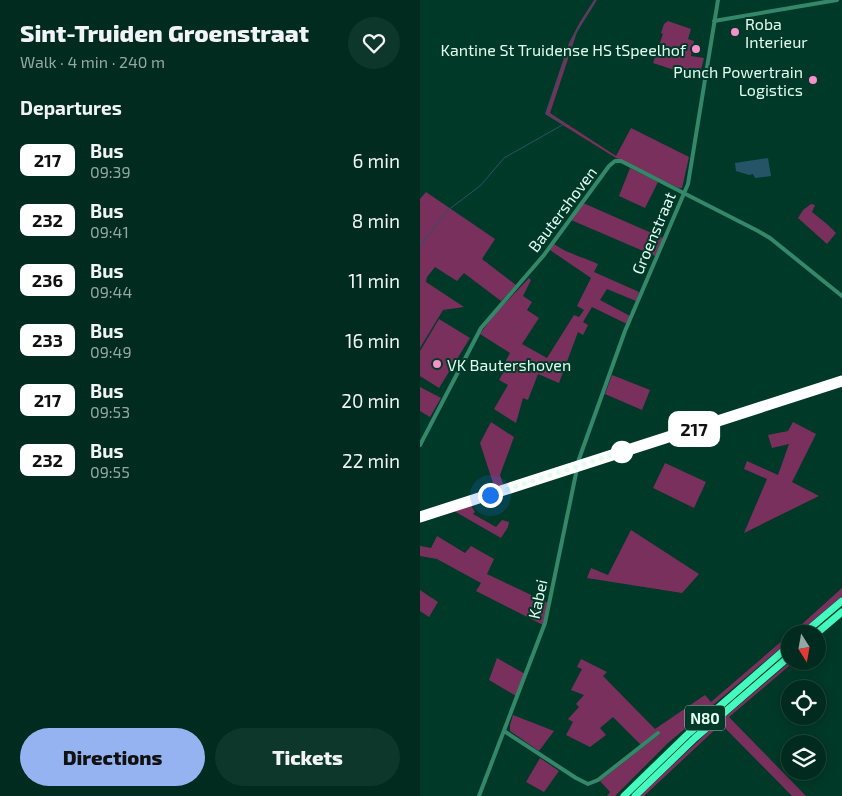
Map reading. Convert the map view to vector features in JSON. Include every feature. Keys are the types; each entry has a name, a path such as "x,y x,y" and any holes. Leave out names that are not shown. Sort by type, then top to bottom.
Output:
{"highway":[{"path":"814,625 842,601"},
{"path":"826,626 842,612"},
{"name":"N80","path":"624,796 689,733 781,653"},
{"name":"N80","path":"635,796 695,738 781,664"}],"street":[{"name":"Groenstraat","path":"577,467 625,331 688,184 718,0"},
{"path":"714,21 837,0"},
{"name":"Bautershoven","path":"420,445 481,328 544,255 581,202 612,163 621,161 753,228 770,238 842,296"},
{"path":"420,518 842,381"},
{"name":"Kabei","path":"478,796 545,623 577,467"},
{"path":"504,731 588,784 598,780 658,733"}],"shaded area":[{"path":"594,0 597,0 577,32 550,113 616,156 631,128 689,157 682,188 616,158 545,114 569,43"},
{"path":"668,21 691,29 688,39 694,41 691,56 704,58 699,78 653,63 663,34 661,33 664,24"},
{"path":"630,168 658,182 645,208 619,196"},
{"path":"426,192 495,239 482,259 516,285 501,301 464,273 457,281 435,267 427,277 426,282 464,307 443,310 420,348 420,199"},
{"path":"583,203 663,238 655,256 571,220"},
{"path":"811,204 815,205 812,212 836,233 827,244 798,218 803,210"},
{"path":"554,244 570,253 598,264 594,272 639,292 636,301 607,289 600,300 630,316 627,324 592,307 583,322 588,325 583,335 578,332 559,383 538,374 528,400 523,398 516,423 494,409 508,385 499,380 503,373 497,370 501,363 504,364 510,353 480,334 493,316 529,278 531,280 523,296 532,302 527,310 539,318 522,344 547,358 574,315 579,317 584,310 577,306 591,278 550,250"},
{"name":"VK Bautershoven","path":"439,319 470,338 439,388 420,376 420,351"},
{"path":"612,375 650,390 642,410 605,394"},
{"path":"420,387 441,398 430,417 420,411"},
{"path":"491,422 514,437 500,475 504,487 495,489 480,443"},
{"path":"793,422 816,434 792,482 819,496 744,533 767,479 744,469 747,461 778,475 789,444 772,448 768,435 788,431"},
{"path":"665,463 706,482 694,508 653,488"},
{"path":"471,505 475,512 473,514 496,527 502,520 509,522 501,538 454,511"},
{"path":"631,530 699,574 682,593 587,578 591,568 608,575"},
{"path":"437,536 465,553 471,546 494,559 487,574 548,603 543,625 476,591 481,583 437,559 420,556 420,546 431,548"},
{"path":"842,588 842,596 808,625 801,625"},
{"path":"420,590 438,602 429,617 420,611"},
{"path":"781,642 781,648 668,743 615,796 607,796 610,792 600,781 660,734 658,732 641,745 613,717 600,728 606,735 590,747 566,735 573,722 568,719 579,707 576,704 584,695 571,690 582,669 577,667 581,659 607,672 603,676 655,729 705,695 711,702"},
{"path":"497,658 525,674 516,696 489,680"},
{"path":"781,670 784,670 729,717 781,770 781,780 790,780 806,796 792,796 721,724 644,796 640,796 710,730"},
{"path":"513,715 554,731 539,751 510,731"},
{"path":"540,758 559,771 544,792 526,782"}],"water":[{"path":"768,158 771,176 755,178 753,174 749,175 736,171 735,163"}],"waterway":[{"path":"420,246 447,211 481,185 504,158 564,124 546,113 572,40 595,0"}],"bus line":[{"name":"217","path":"420,517 842,381"}],"place":[{"name":"Roba Interieur","path":"735,32"},
{"name":"Kantine St Truidense HS tSpeelhof","path":"696,49"},
{"name":"Punch Powertrain Logistics","path":"813,80"},
{"name":"VK Bautershoven","path":"437,364"}],"route":[{"path":"490,495 627,450 622,452"}]}
